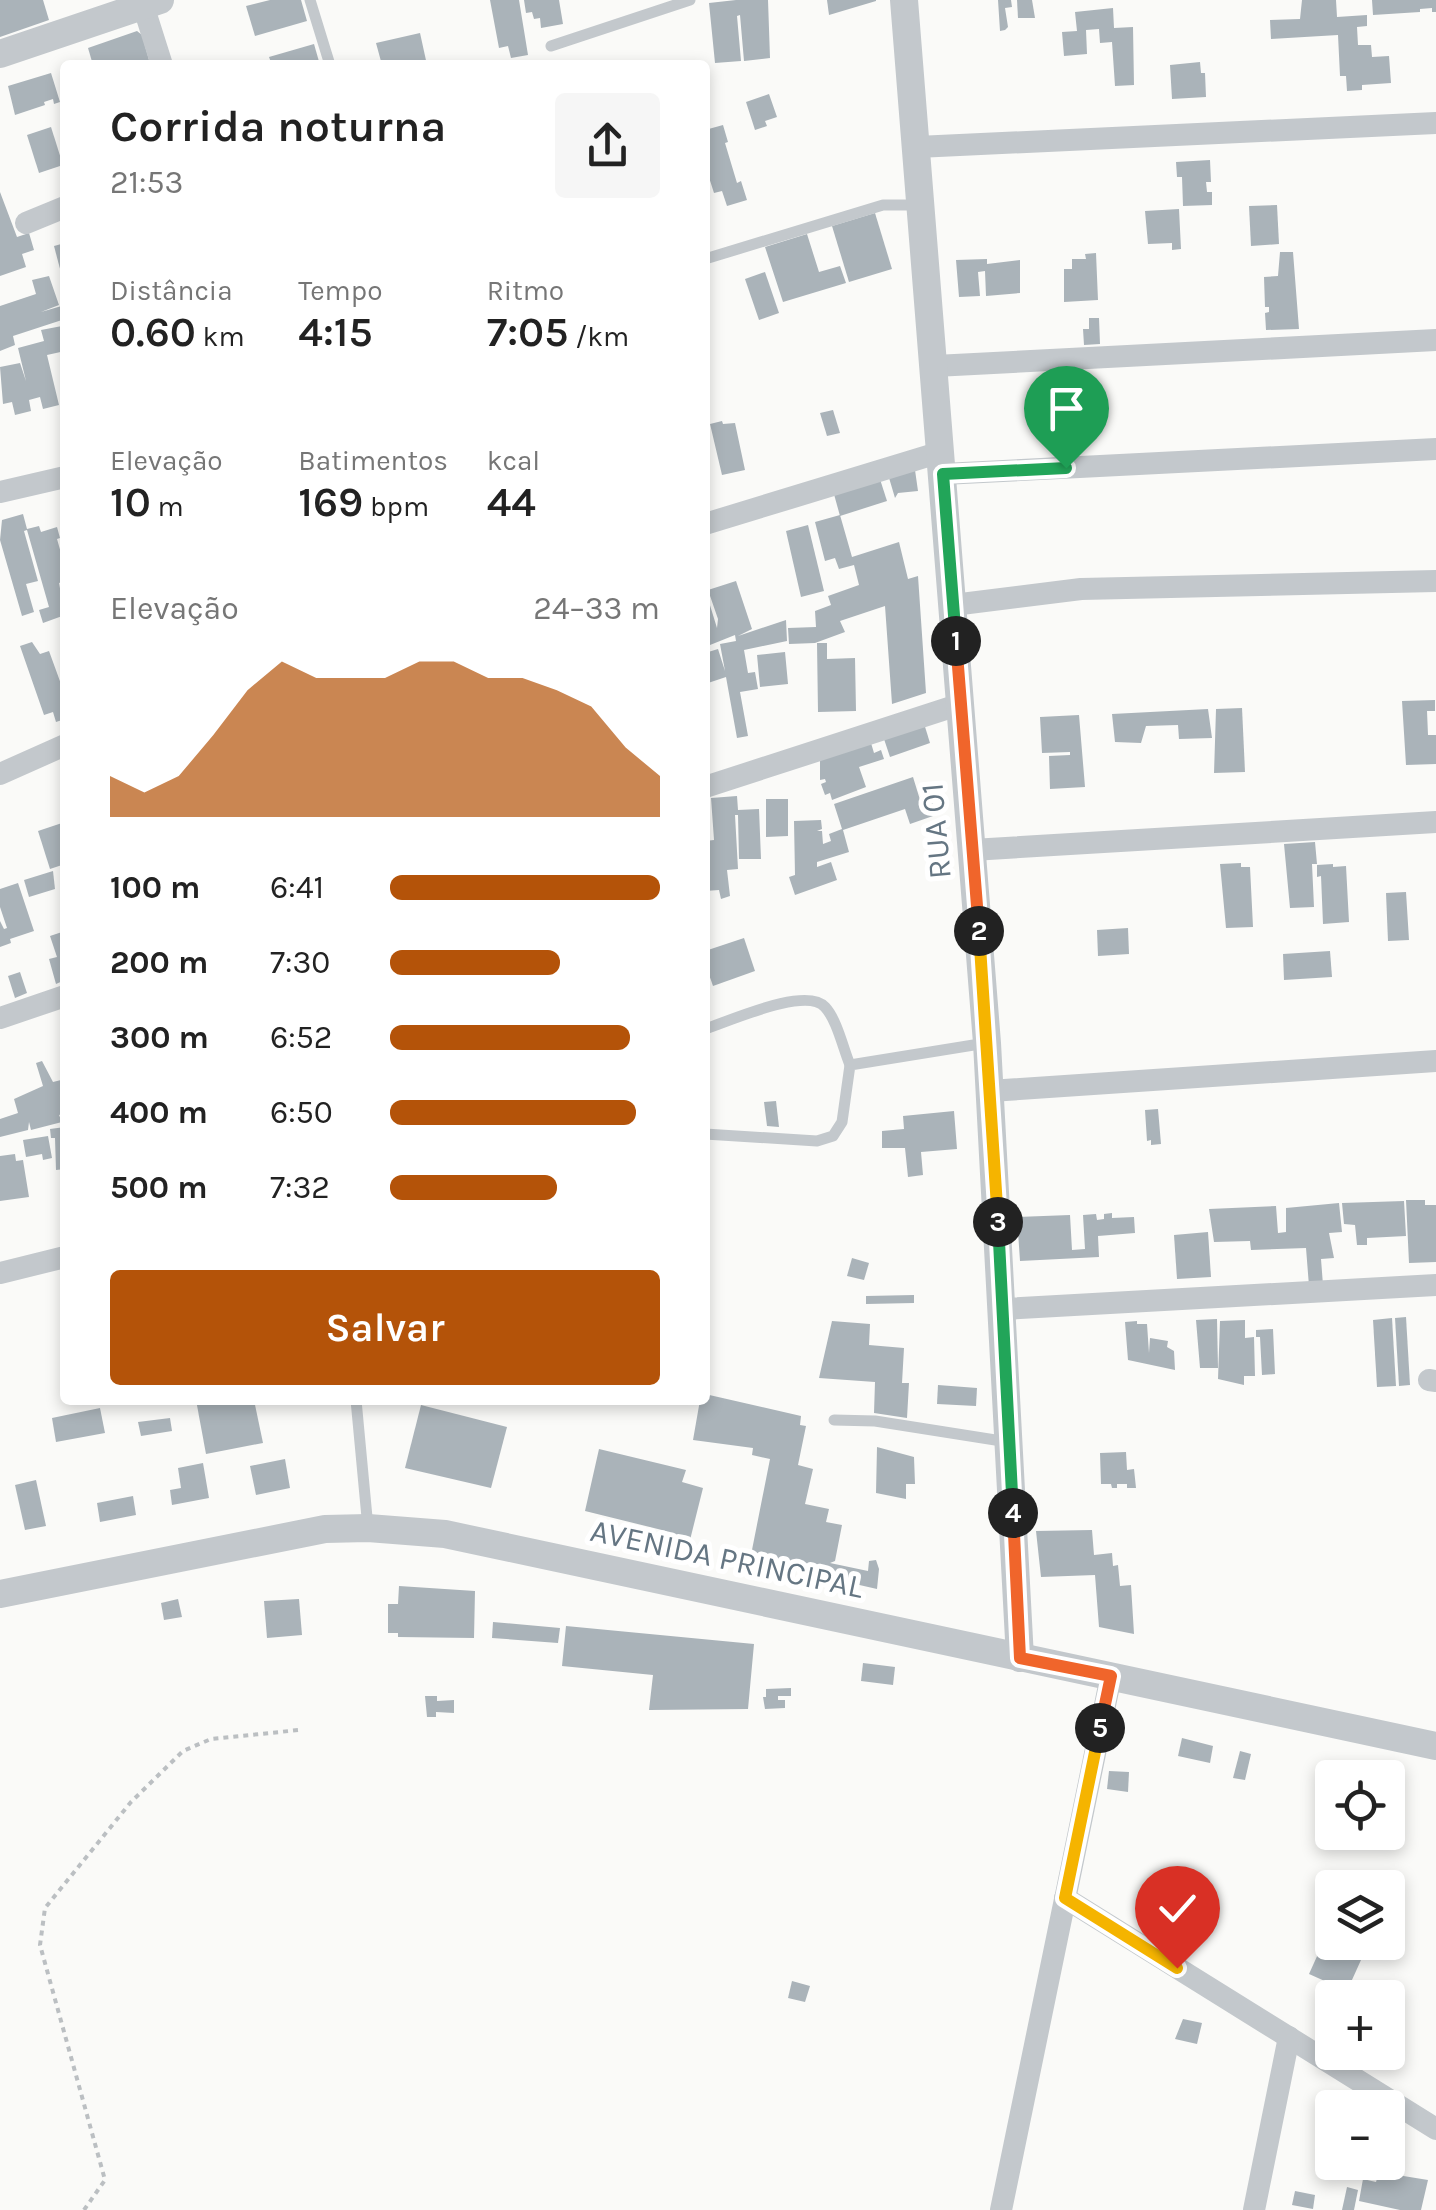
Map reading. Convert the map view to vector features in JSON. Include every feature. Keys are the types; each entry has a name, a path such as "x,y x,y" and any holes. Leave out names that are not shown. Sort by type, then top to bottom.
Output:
{"street":[{"name":"RUA 01","path":"904,0 988,1043 1020,1658"},
{"path":"0,54 151,3 161,60"},
{"path":"917,148 1436,123"},
{"path":"26,223 60,209"},
{"path":"935,366 1436,340"},
{"path":"710,523 942,463 1436,449"},
{"path":"0,492 60,478"},
{"path":"953,605 1081,589 1436,580"},
{"path":"710,786 960,704"},
{"path":"0,774 60,747"},
{"path":"972,850 1436,822"},
{"path":"0,1018 60,998"},
{"path":"990,1090 1436,1061"},
{"path":"0,1273 60,1258"},
{"path":"1003,1309 1436,1284"},
{"name":"AVENIDA PRINCIPAL","path":"0,1594 325,1530 368,1528 446,1534 1436,1746"},
{"path":"1001,2210 1111,1676"},
{"path":"1065,1898 1436,2129"},
{"path":"1254,2210 1288,2037"}],"lane":[{"path":"310,0 328,60"},
{"path":"550,46 690,0"},
{"path":"710,257 883,205 922,205"},
{"path":"710,1027 811,998 826,1008 850,1065 842,1122 833,1136 817,1141 710,1134"},
{"path":"850,1065 988,1043"},
{"path":"356,1405 368,1528"},
{"path":"834,1420 876,1421 1010,1442"}],"path":[{"path":"84,2210 105,2180 40,1945 46,1908 131,1802 183,1752 211,1739 300,1730"}],"building":[{"path":"0,0 43,0 49,20 0,37"},
{"path":"270,0 301,0 307,21 255,36 246,6"},
{"path":"490,0 519,0 528,55 511,58 508,46 499,48"},
{"path":"524,0 559,0 563,24 541,28 540,18 526,13"},
{"path":"768,0 770,58 744,61 740,15 737,16 741,61 715,63 709,3"},
{"path":"827,0 876,0 876,1 829,15"},
{"path":"998,0 1011,0 1012,7 1005,8 1008,27 1000,31"},
{"path":"1017,0 1032,0 1035,18 1018,18"},
{"path":"1302,0 1336,0 1337,17 1367,15 1367,26 1357,27 1358,45 1371,45 1372,57 1389,56 1391,83 1362,85 1362,90 1347,91 1346,76 1340,76 1338,35 1271,39 1270,20 1300,19"},
{"path":"1372,0 1436,0 1436,12 1432,8 1373,15"},
{"path":"1113,8 1114,28 1133,27 1134,85 1115,86 1112,42 1100,43 1099,29 1086,30 1087,54 1064,56 1062,32 1077,31 1075,12"},
{"path":"137,31 142,35 149,60 92,60 88,48"},
{"path":"420,33 426,60 381,60 376,43"},
{"path":"314,44 319,60 270,60 269,57"},
{"path":"1200,62 1201,73 1205,73 1206,97 1172,99 1170,65"},
{"path":"51,73 60,102 54,104 53,99 15,115 8,86"},
{"path":"769,94 777,117 755,130 746,102"},
{"path":"723,125 737,183 741,181 747,200 727,206 722,191 714,193 710,181 710,129"},
{"path":"51,127 60,166 39,173 27,135"},
{"path":"1210,160 1211,182 1206,182 1207,192 1212,192 1212,205 1183,206 1182,177 1177,177 1176,162"},
{"path":"0,192 17,237 29,233 34,250 22,254 26,267 0,276"},
{"path":"1277,205 1279,244 1251,246 1249,206"},
{"path":"1179,209 1181,249 1172,250 1172,243 1148,244 1145,211"},
{"path":"875,213 892,269 849,282 832,226"},
{"path":"807,234 819,272 840,266 846,283 783,302 765,247"},
{"path":"60,244 60,269 54,246"},
{"path":"1280,252 1293,252 1299,329 1266,330 1265,313 1269,307 1265,307 1264,277 1278,276"},
{"path":"1096,253 1098,300 1064,302 1064,269 1072,269 1072,259 1086,259 1085,254"},
{"path":"987,259 987,264 1020,260 1020,293 986,296 985,271 978,272 980,296 959,297 956,260"},
{"path":"765,272 779,313 759,320 745,279"},
{"path":"49,276 59,305 41,312 60,306 60,321 13,336 15,345 0,351 0,306 36,294 32,280"},
{"path":"1089,318 1099,318 1100,344 1084,345 1083,329 1089,329"},
{"path":"60,326 60,352 47,355 59,405 43,409 40,397 29,400 31,411 15,415 12,402 3,404 0,367 20,363 26,381 18,348 44,341 41,330"},
{"path":"833,410 840,433 827,436 820,413"},
{"path":"735,423 745,470 722,475 710,424"},
{"path":"914,463 918,491 898,493 895,498 887,471"},
{"path":"878,473 887,501 840,516 832,487"},
{"path":"23,514 27,529 39,526 41,532 57,527 60,617 43,623 39,610 49,607 27,530 24,531 38,581 26,584 34,612 22,616 0,540 2,520"},
{"path":"840,515 852,557 899,542 908,579 918,576 926,693 892,704 885,606 840,621 845,632 815,643 789,644 788,628 816,627 815,611 831,605 828,596 859,585 854,565 839,569 835,558 825,561 815,522"},
{"path":"808,525 824,591 801,597 786,531"},
{"path":"736,581 752,629 738,636 786,620 787,641 744,650 748,673 755,672 758,689 740,692 748,736 737,738 726,677 710,682 710,651 718,649 725,671 720,644 736,641 735,635 710,645 710,605 717,628 718,619 710,589"},
{"path":"32,642 40,654 49,651 60,681 60,721 56,722 53,712 44,715 20,646"},
{"path":"817,643 827,643 827,659 855,658 856,711 818,712"},
{"path":"785,652 788,684 760,687 757,655"},
{"path":"1435,700 1435,711 1427,711 1428,735 1436,735 1436,764 1406,765 1402,701"},
{"path":"1242,708 1245,772 1214,773 1216,709"},
{"path":"1208,709 1212,738 1179,739 1178,725 1146,726 1141,743 1115,742 1112,714"},
{"path":"1079,715 1085,787 1050,789 1049,756 1070,752 1042,753 1040,717"},
{"path":"922,717 930,743 890,757 881,730"},
{"path":"868,733 874,753 881,750 884,759 859,767 866,787 832,800 821,784 825,779 820,780 820,750"},
{"path":"913,777 921,803 933,799 933,816 910,824 905,809 843,830 849,852 817,862 817,867 831,862 837,880 795,895 789,877 795,875 794,821 821,820 822,829 817,831 822,831 823,844 831,841 829,834 842,829 834,804"},
{"path":"737,796 738,810 759,809 761,859 739,859 735,815 738,869 727,870 730,896 721,899 719,890 710,891 710,840 714,840 711,798"},
{"path":"766,799 788,799 788,836 766,837"},
{"path":"60,824 60,866 50,869 38,831"},
{"path":"1315,842 1314,907 1290,908 1284,844"},
{"path":"1241,863 1241,867 1250,867 1253,927 1226,928 1220,864"},
{"path":"1317,865 1346,866 1349,922 1323,924"},
{"path":"53,871 55,889 29,897 24,880"},
{"path":"18,883 34,931 0,947 0,921 7,928 0,907 0,889"},
{"path":"1406,892 1409,940 1388,941 1386,893"},
{"path":"1128,928 1129,954 1098,956 1097,930"},
{"path":"60,933 60,982 56,984 49,959 57,957 50,936"},
{"path":"744,938 755,971 713,986 710,949"},
{"path":"1330,951 1332,977 1284,980 1283,954"},
{"path":"20,972 27,993 15,998 8,976"},
{"path":"42,1061 53,1082 60,1080 60,1123 31,1130 29,1122 28,1130 0,1137 0,1119 18,1113 14,1099 43,1086 36,1063"},
{"path":"776,1101 779,1127 767,1126 764,1102"},
{"path":"1158,1109 1161,1144 1151,1145 1151,1140 1147,1141 1145,1110"},
{"path":"954,1111 957,1149 921,1152 923,1175 908,1177 905,1148 882,1148 882,1131 904,1129 903,1116"},
{"path":"60,1128 60,1170 56,1170 55,1138 51,1138 50,1129"},
{"path":"48,1136 52,1158 43,1160 42,1154 26,1157 23,1140"},
{"path":"15,1154 16,1161 23,1160 29,1197 0,1201 0,1156"},
{"path":"1406,1200 1425,1200 1425,1205 1436,1205 1436,1262 1409,1263"},
{"path":"1404,1201 1406,1236 1367,1238 1367,1245 1357,1245 1355,1225 1344,1224 1342,1203"},
{"path":"1339,1203 1342,1232 1329,1233 1334,1258 1321,1259 1323,1285 1309,1286 1306,1248 1251,1250 1250,1241 1214,1242 1209,1209 1276,1206 1278,1233 1286,1232 1286,1208"},
{"path":"1112,1213 1112,1218 1134,1217 1135,1233 1098,1236 1099,1257 1020,1261 1017,1217 1070,1215 1072,1250 1085,1249 1083,1215 1096,1214 1097,1220"},
{"path":"1208,1232 1211,1277 1177,1279 1174,1235"},
{"path":"852,1258 869,1263 864,1280 847,1276"},
{"path":"914,1295 914,1303 866,1304 866,1296"},
{"path":"1406,1317 1410,1385 1399,1386 1395,1318"},
{"path":"1392,1318 1396,1386 1377,1387 1373,1320"},
{"path":"1217,1319 1218,1368 1200,1368 1196,1320"},
{"path":"1245,1320 1245,1338 1254,1337 1255,1376 1244,1376 1244,1385 1218,1379 1220,1321"},
{"path":"832,1321 870,1324 869,1345 904,1348 902,1383 909,1383 907,1418 874,1413 875,1382 819,1378"},
{"path":"1125,1322 1147,1324 1149,1353 1150,1338 1168,1341 1167,1347 1174,1351 1175,1370 1128,1360"},
{"path":"1273,1329 1275,1374 1262,1375 1260,1337 1256,1337 1256,1330"},
{"path":"938,1385 977,1388 976,1406 937,1404"},
{"path":"710,1395 801,1416 800,1425 806,1426 798,1465 813,1469 805,1504 829,1509 826,1522 842,1525 835,1561 830,1563 868,1571 869,1561 876,1560 877,1589 750,1560 770,1459 752,1455 753,1448 693,1440 699,1405 710,1405"},
{"path":"197,1405 255,1405 263,1443 206,1454"},
{"path":"421,1405 507,1427 491,1488 405,1468"},
{"path":"100,1408 105,1433 56,1442 52,1418"},
{"path":"170,1418 172,1431 141,1436 138,1422"},
{"path":"877,1447 914,1457 915,1484 906,1484 906,1499 876,1493"},
{"path":"599,1449 686,1470 682,1482 703,1488 688,1548 667,1543 670,1532 585,1511"},
{"path":"1126,1452 1127,1470 1134,1469 1136,1488 1101,1484 1100,1453"},
{"path":"285,1459 290,1488 256,1495 250,1466"},
{"path":"203,1463 209,1498 172,1505 170,1490 181,1488 178,1468"},
{"path":"36,1480 46,1526 25,1530 15,1485"},
{"path":"133,1496 136,1515 100,1522 97,1503"},
{"path":"1092,1530 1094,1555 1112,1553 1113,1566 1118,1565 1120,1586 1131,1585 1134,1634 1099,1627 1095,1575 1041,1577 1036,1531"},
{"path":"399,1586 475,1591 474,1638 398,1637 398,1633 388,1633 388,1604 398,1604"},
{"path":"178,1599 182,1617 164,1620 161,1603"},
{"path":"299,1599 302,1635 267,1638 264,1601"},
{"path":"493,1622 560,1628 558,1643 492,1638"},
{"path":"566,1626 754,1644 748,1709 649,1710 653,1675 562,1666"},
{"path":"863,1663 895,1667 893,1685 861,1681"},
{"path":"791,1688 791,1696 778,1696 778,1700 785,1700 785,1708 765,1709 766,1689"},
{"path":"425,1696 437,1696 437,1701 454,1700 454,1713 436,1712 436,1717 427,1717"},
{"path":"1182,1738 1213,1746 1210,1763 1178,1756"},
{"path":"1240,1751 1251,1754 1245,1780 1233,1778"},
{"path":"1109,1771 1129,1772 1128,1792 1107,1789"},
{"path":"1315,1960 1361,1960 1352,1980 1322,1980 1309,1974"},
{"path":"792,1981 810,1986 805,2002 788,1998"},
{"path":"1183,2019 1202,2023 1197,2044 1175,2039"},
{"path":"1405,2176 1428,2180 1421,2210 1400,2210 1359,2201 1363,2180 1405,2180"},
{"path":"1347,2187 1358,2190 1354,2210 1342,2210"},
{"path":"1295,2191 1315,2195 1313,2209 1292,2205"}],"route":[{"path":"1066,468 943,474 988,1043 1020,1658 1111,1676 1065,1898 1177,1968"}]}
